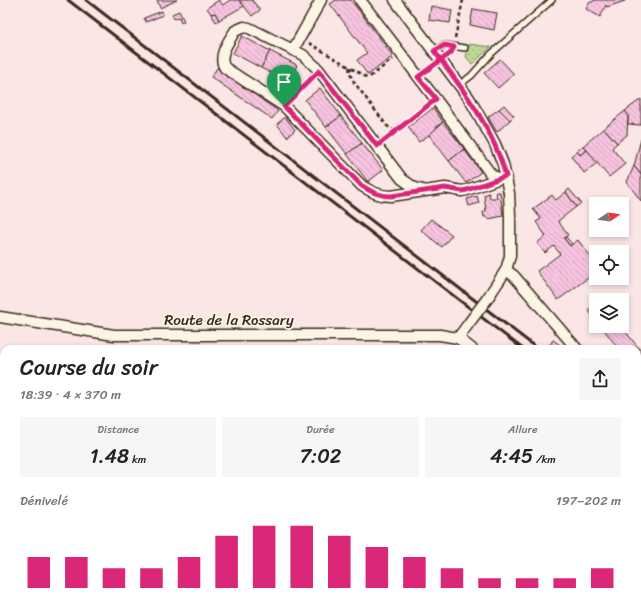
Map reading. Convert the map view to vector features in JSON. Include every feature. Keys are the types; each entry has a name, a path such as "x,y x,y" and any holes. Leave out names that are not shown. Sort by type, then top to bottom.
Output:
{"street":[{"path":"293,50 321,0"},
{"path":"360,0 436,99 490,173 494,176 503,177"},
{"path":"394,0 434,51 476,109 495,144 510,208 510,256 506,270 487,299 458,338 467,345"},
{"path":"423,190 415,188 402,179 319,71 307,58 249,28 244,27 235,31 222,58 222,63 225,68 284,106 362,186 372,192 382,196 391,196 423,190 445,188 462,191 503,177"},
{"path":"506,270 514,276 574,345"},
{"name":"Route de la Rossary","path":"0,317 114,335 440,336 458,338"}],"lane":[{"path":"459,85 467,79 491,54 552,0"},
{"path":"434,51 445,45 465,48"}],"path":[{"path":"454,47 463,0"},
{"path":"300,38 366,77 400,53"},
{"path":"350,67 349,72 354,82 387,126 396,131"},
{"path":"284,106 319,71"},
{"path":"377,146 436,99"}],"green space":[{"path":"469,44 491,47 472,64 466,57"}],"building":[{"path":"157,0 177,0 160,8"},
{"path":"219,0 223,5 230,0 239,0 244,6 219,20 215,13 211,14 207,8"},
{"path":"239,0 252,0 260,10 252,16"},
{"path":"336,0 351,0 393,56 368,75 357,60 367,53 330,4"},
{"path":"594,0 625,1 607,7 606,5 600,17 586,9 589,3"},
{"path":"431,6 452,10 450,23 429,20"},
{"path":"473,9 497,13 494,30 470,25"},
{"path":"162,11 163,15 146,22 144,18"},
{"path":"179,11 184,21 181,23 179,17 174,19 172,14"},
{"path":"215,13 219,20 216,22 211,14"},
{"path":"242,36 270,51 261,68 233,53"},
{"path":"270,51 297,65 289,82 261,68"},
{"path":"500,59 514,74 498,88 484,73"},
{"path":"217,68 278,111 272,119 211,77"},
{"path":"320,88 341,116 326,127 305,100"},
{"path":"641,99 641,125 628,124 628,115 625,111"},
{"path":"504,105 514,116 510,120 499,109"},
{"path":"433,108 443,122 436,127 437,129 419,142 408,127"},
{"path":"499,109 510,120 497,132 488,117"},
{"path":"625,111 628,115 627,135 617,143 604,128"},
{"path":"341,116 362,143 347,154 326,127"},
{"path":"285,117 295,130 287,137 277,124"},
{"path":"443,122 464,149 449,161 429,135"},
{"path":"604,128 617,143 612,148 625,164 609,177 583,146"},
{"path":"641,139 641,175 634,166"},
{"path":"362,143 383,170 368,182 347,154"},
{"path":"583,146 587,150 580,155 577,151"},
{"path":"464,149 481,172 466,183 449,161"},
{"path":"587,150 597,163 584,173 571,156 577,151 580,155"},
{"path":"634,166 641,175 641,201 627,182"},
{"path":"569,189 581,203 576,207 566,192"},
{"path":"496,192 500,192 503,216 488,219 487,217 484,217 483,212 486,211 484,195 489,193 490,198 497,198"},
{"path":"566,192 576,207 558,221 568,235 564,238 570,246 578,240 589,255 589,277 558,300 537,271 560,254 554,246 545,253 537,243 546,236 536,222 541,219 533,209 552,195 556,200"},
{"path":"477,196 479,203 469,206 467,199"},
{"path":"431,219 452,235 442,247 421,230"},
{"path":"566,237 572,244 570,246 564,238"},
{"path":"606,333 627,333 636,345 616,345"},
{"path":"553,340 560,345 549,345"}],"railway":[{"path":"68,0 518,345"},
{"path":"86,0 533,345"}],"route":[{"path":"284,106 319,71 377,146 436,99 418,77 441,60 434,51 440,46 445,45 454,47 451,53 441,60 469,98 482,120 495,144 506,176 462,191 445,188 382,196 362,186 284,106"}]}
